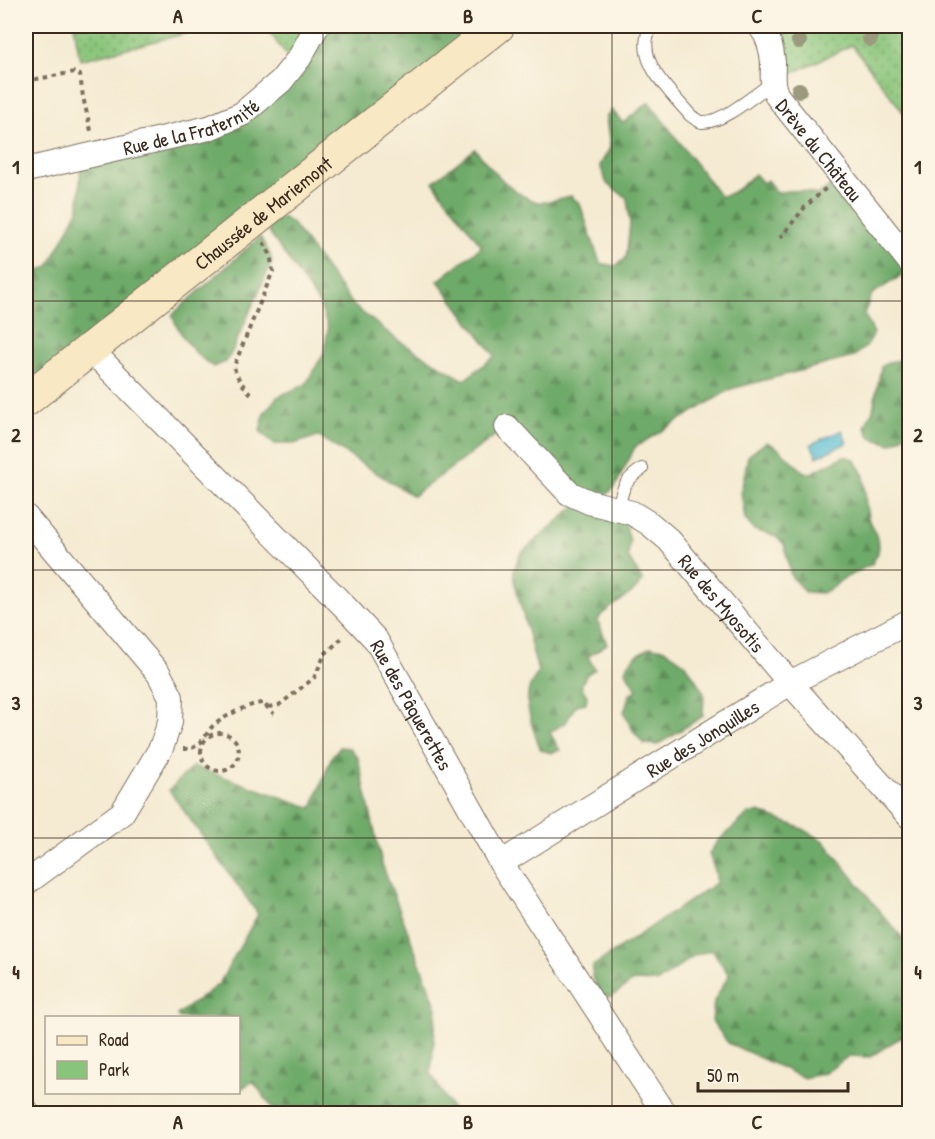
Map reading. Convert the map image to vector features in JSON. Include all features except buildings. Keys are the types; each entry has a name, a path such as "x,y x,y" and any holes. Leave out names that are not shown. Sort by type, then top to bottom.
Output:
{"street":[{"name":"Rue de la Fraternité","path":"26,170 209,128 242,114 281,81 300,57 317,26"},
{"name":"Chaussée de Mariemont","path":"26,400 498,26"},
{"name":"Drève du Château","path":"760,26 769,42 772,83 777,96 909,262"},
{"name":"Rue des Pâquerettes","path":"90,349 376,640 501,863 665,1113"},
{"name":"Rue des Myosotis","path":"507,427 569,493 582,500 618,508 642,518 669,540 790,683 909,818"},
{"path":"26,517 159,674 171,697 170,722 161,748 122,813 26,884"},
{"name":"Rue des Jonquilles","path":"501,863 790,683 909,621"}],"lane":[{"path":"651,26 647,33 645,47 648,62 690,116 696,120 710,122 720,118 772,83"},
{"path":"618,508 625,483 642,469"}],"path":[{"path":"26,81 75,72 80,75 96,154"},
{"path":"780,238 811,201 841,177"},
{"path":"248,224 260,237 270,254 273,271 234,366 235,374 251,394"},
{"path":"269,707 279,705 314,678 331,647 361,623"},
{"path":"161,748 188,749 196,747 206,738 223,733 233,738 239,748 237,760 228,769 215,770 204,763 201,750 206,738 210,730 216,724 253,704 263,702 274,714"}],"green space":[{"path":"74,26 215,26 80,60"},
{"path":"265,26 317,26 293,65"},
{"path":"317,26 498,26 26,400 26,278 49,266 79,208 81,157 242,114"},
{"path":"760,26 909,26 909,120 852,45 772,83"},
{"path":"649,102 720,196 735,191 755,174 763,183 767,180 777,193 797,191 817,195 841,177 909,271 872,294 864,314 874,333 867,346 853,357 731,389 635,447 615,487 606,495 625,523 630,541 628,557 643,581 634,591 601,615 598,621 607,644 588,657 595,669 587,674 581,686 587,696 586,703 576,705 567,721 550,733 560,750 551,753 541,750 529,712 529,689 538,672 515,584 514,569 520,554 582,500 507,427 413,496 318,436 294,444 274,444 260,431 264,413 277,397 306,384 324,353 328,328 320,305 268,231 269,225 282,217 291,222 354,306 399,341 464,380 495,356 438,281 482,246 433,182 475,149 511,188 529,199 546,202 571,196 580,204 600,263 615,266 626,258 630,224 627,198 607,184 600,165 610,148 606,117 612,110 623,123"},
{"path":"260,237 272,262 231,354 226,362 213,367 188,344 172,315"},
{"path":"909,358 909,433 891,444 871,438 865,426 873,410 881,367 889,362"},
{"path":"766,442 778,448 804,472 811,473 844,456 854,459 864,476 869,521 879,546 872,564 822,593 805,592 791,576 784,544 775,536 754,530 745,519 741,492 748,456"},
{"path":"651,647 664,649 686,664 704,693 703,716 657,745 644,744 634,732 624,713 629,695 637,690 625,671 635,656"},
{"path":"340,747 350,748 358,758 382,864 437,1008 431,1073 454,1113 276,1113 253,1081 240,1089 240,1016 177,1015 219,984 258,914 169,790 193,766 312,808 332,756"},
{"path":"759,812 803,829 824,841 909,945 909,1032 870,1057 849,1056 825,1073 804,1078 728,1043 712,1021 714,1001 729,975 712,950 695,955 658,982 633,981 611,997 602,995 592,977 593,966 716,883 716,874 709,854 717,842 748,814"}],"water":[{"path":"842,430 847,443 817,457 811,444"}]}
